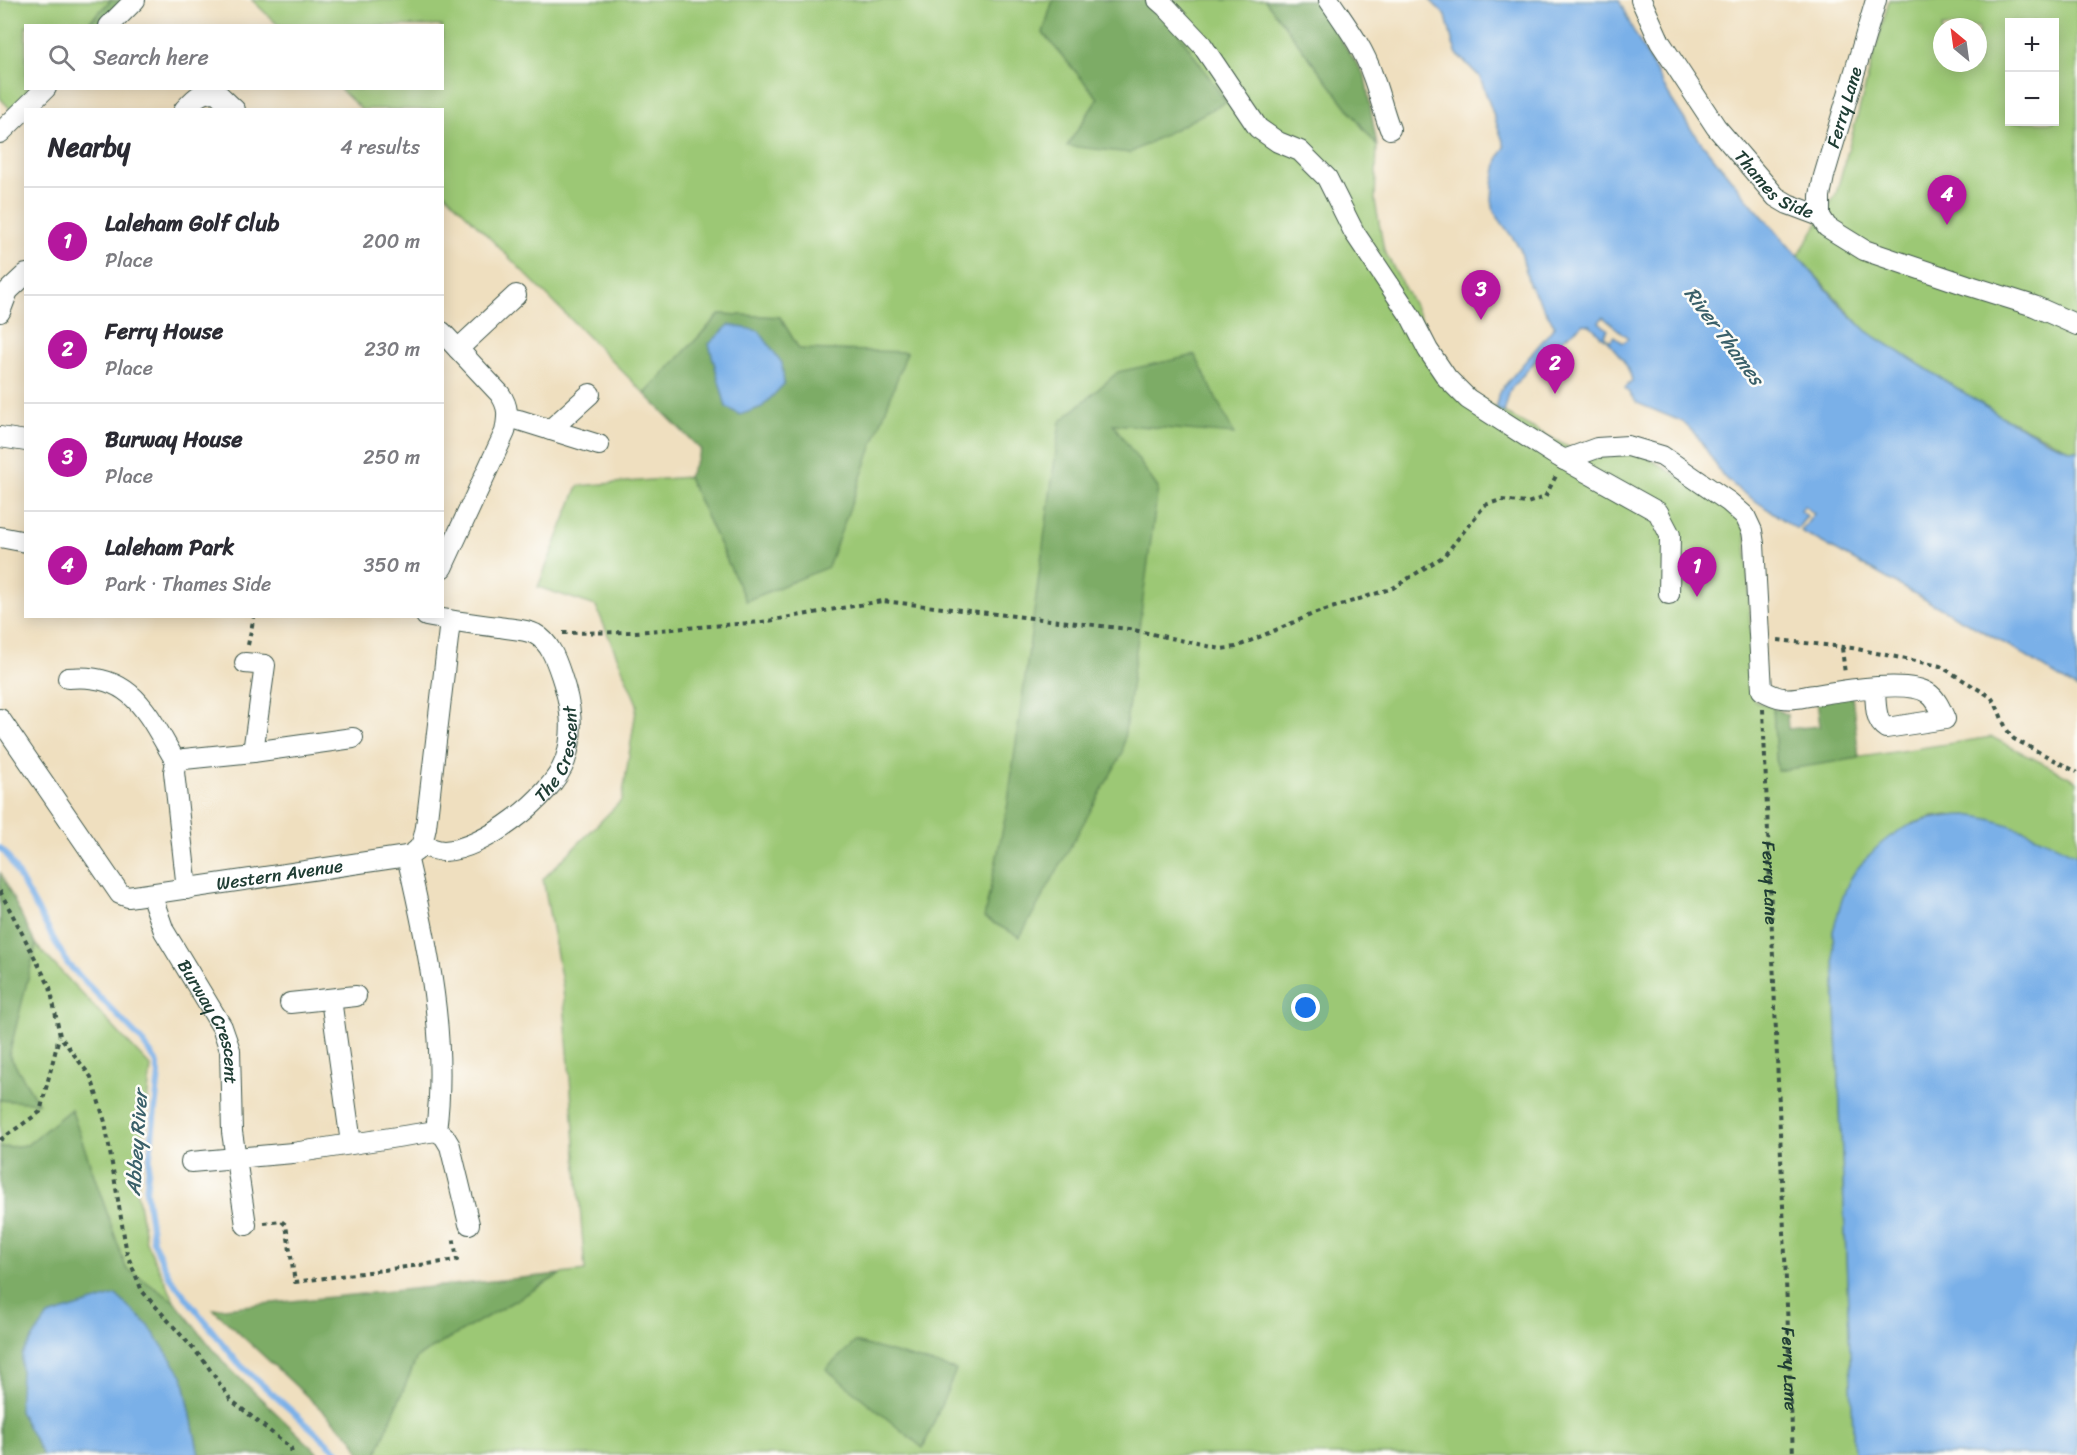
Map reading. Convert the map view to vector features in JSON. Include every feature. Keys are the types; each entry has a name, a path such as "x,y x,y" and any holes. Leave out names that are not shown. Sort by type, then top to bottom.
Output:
{"street":[{"path":"111,24 135,0"},
{"path":"1158,0 1202,45 1258,128 1278,142 1300,151 1327,178 1354,231 1411,316 1428,350 1447,378 1468,399 1564,460 1659,512 1670,535 1669,594"},
{"path":"1329,0 1355,39 1372,74 1380,106 1390,129"},
{"name":"Thames Side","path":"1641,0 1660,42 1716,127 1776,196 1788,204 1820,216 1827,226 1864,250 2034,306 2077,325"},
{"name":"Ferry Lane","path":"1820,216 1820,196 1824,176 1876,0"},
{"path":"25,108 43,90"},
{"path":"186,108 196,96 217,90 232,108"},
{"path":"0,134 24,109"},
{"path":"0,312 8,291 24,276"},
{"path":"458,349 516,295"},
{"path":"444,334 500,394 507,405 508,418 505,432 444,564"},
{"path":"550,430 590,394"},
{"path":"508,418 598,446"},
{"path":"0,437 24,441"},
{"path":"1564,460 1597,448 1628,446 1662,456 1729,502 1745,516 1752,531 1754,544 1762,690 1774,697 1786,699 1875,688"},
{"path":"0,537 24,542"},
{"path":"436,618 535,633"},
{"path":"436,1131 440,1060 415,851 450,621"},
{"name":"The Crescent","path":"415,851 445,851 468,844 495,831 523,813 557,779 567,752 572,721 566,689 552,650 535,633"},
{"path":"245,663 265,665 253,752"},
{"path":"68,678 92,677 108,680 126,689 141,705 176,762 174,772 187,889"},
{"name":"Western Avenue","path":"0,719 120,894 129,897 415,851"},
{"path":"176,762 184,759 353,738"},
{"name":"Burway Crescent","path":"151,894 164,931 222,1027 230,1050 231,1113 246,1225"},
{"path":"290,1003 356,996"},
{"path":"331,999 351,1143"},
{"path":"191,1162 292,1153 436,1131 444,1136 450,1146 463,1197 461,1227"}],"path":[{"path":"535,633 635,632 762,622 882,601 1129,629 1221,649 1236,647 1313,614 1393,588 1444,556 1485,505 1501,500 1527,503 1545,497 1564,460"},
{"path":"245,663 254,618"},
{"path":"1842,648 1846,690"},
{"name":"Ferry Lane","path":"1762,690 1793,1455"},
{"path":"0,891 50,987 60,1036 91,1077 105,1122 127,1254 142,1291 204,1360 231,1400 291,1448 292,1455"},
{"path":"0,1140 40,1112 60,1036"},
{"path":"246,1225 281,1221 286,1225 295,1281 457,1260 461,1227"}],"green space":[{"path":"0,0 111,0 87,24 24,24 24,90 38,90 14,113 0,98"},
{"path":"111,0 127,0 103,24 88,24"},
{"path":"252,0 1053,0 1043,33 1098,98 1130,153 1150,0 1265,0 1377,146 1375,201 1384,250 1449,370 1465,387 1497,409 1572,449 1628,446 1745,516 1754,701 1773,707 1777,770 1992,737 2077,781 2077,855 2024,830 1949,815 1933,817 1912,824 1833,931 1854,1455 376,1455 417,1357 561,1274 585,1271 563,988 543,879 622,800 637,704 596,606 538,587 578,486 688,477 746,601 907,353 799,349 780,317 720,314 645,394 444,192 444,108 360,108 341,90 444,90 444,24 277,24"},
{"path":"1053,0 1150,0 1174,26 1226,102 1130,153 1067,146 1098,98 1043,33"},
{"path":"1265,0 1315,0 1365,76 1377,146"},
{"path":"1889,0 2077,0 2077,450 2071,450 2001,416 1866,331 1798,256 1836,194"},
{"path":"720,314 780,317 799,349 907,352 828,567 746,601 688,477 701,450 645,394"},
{"path":"1195,355 1234,434 1113,424 1158,488 1122,754 1020,937 984,918 1007,809 1060,422 1118,372"},
{"path":"1852,695 1859,758 1777,771 1773,707 1787,715 1788,729 1820,726 1817,701"},
{"path":"0,872 36,945 9,1055 38,1103 0,1100"},
{"path":"36,945 151,1067 137,1192 146,1242 175,1302 126,1268 71,1109 27,1145 0,1148 0,1100 38,1103 9,1055"},
{"path":"71,1109 126,1268 175,1302 226,1365 320,1455 199,1455 183,1376 19,1411 43,1455 0,1455 0,1148 27,1145"},
{"path":"561,1274 417,1357 376,1455 361,1455 353,1439 213,1309"},
{"path":"855,1342 956,1370 923,1448 826,1369"}],"water":[{"name":"River Thames","path":"1430,0 1619,0 1670,97 1690,128 1743,194 1866,331 2001,416 2046,440 2071,450 2077,450 2077,689 2011,647 1801,531 1814,514 1804,506 1801,511 1807,516 1797,529 1738,489 1723,476 1698,437 1683,422 1637,403 1625,388 1632,381 1631,375 1607,341 1614,336 1623,343 1628,338 1603,317 1599,322 1608,330 1604,335 1606,338 1604,339 1590,325 1583,324 1538,358 1510,390 1504,413 1497,409 1499,392 1555,326 1529,284 1520,248 1494,212 1493,184 1498,159 1505,147 1480,77 1457,54 1446,16"},
{"path":"729,325 759,331 782,363 784,384 762,407 740,415 726,407 709,344"},
{"path":"1967,815 2010,825 2077,855 2077,1455 1854,1455 1833,931 1853,874 1876,848 1910,825 1937,818"},
{"path":"116,1295 149,1326 183,1377 199,1455 43,1455 19,1411 22,1354 48,1316"}],"waterway":[{"name":"Abbey River","path":"0,848 7,855 67,963 141,1040 156,1061 159,1074 146,1191 153,1241 169,1276 238,1363 341,1455"}],"place":[{"name":"Laleham Park","path":"1947,225"},
{"name":"Burway House","path":"1481,320"},
{"name":"Ferry House","path":"1555,394"},
{"name":"Laleham Golf Club","path":"1697,597"}]}
